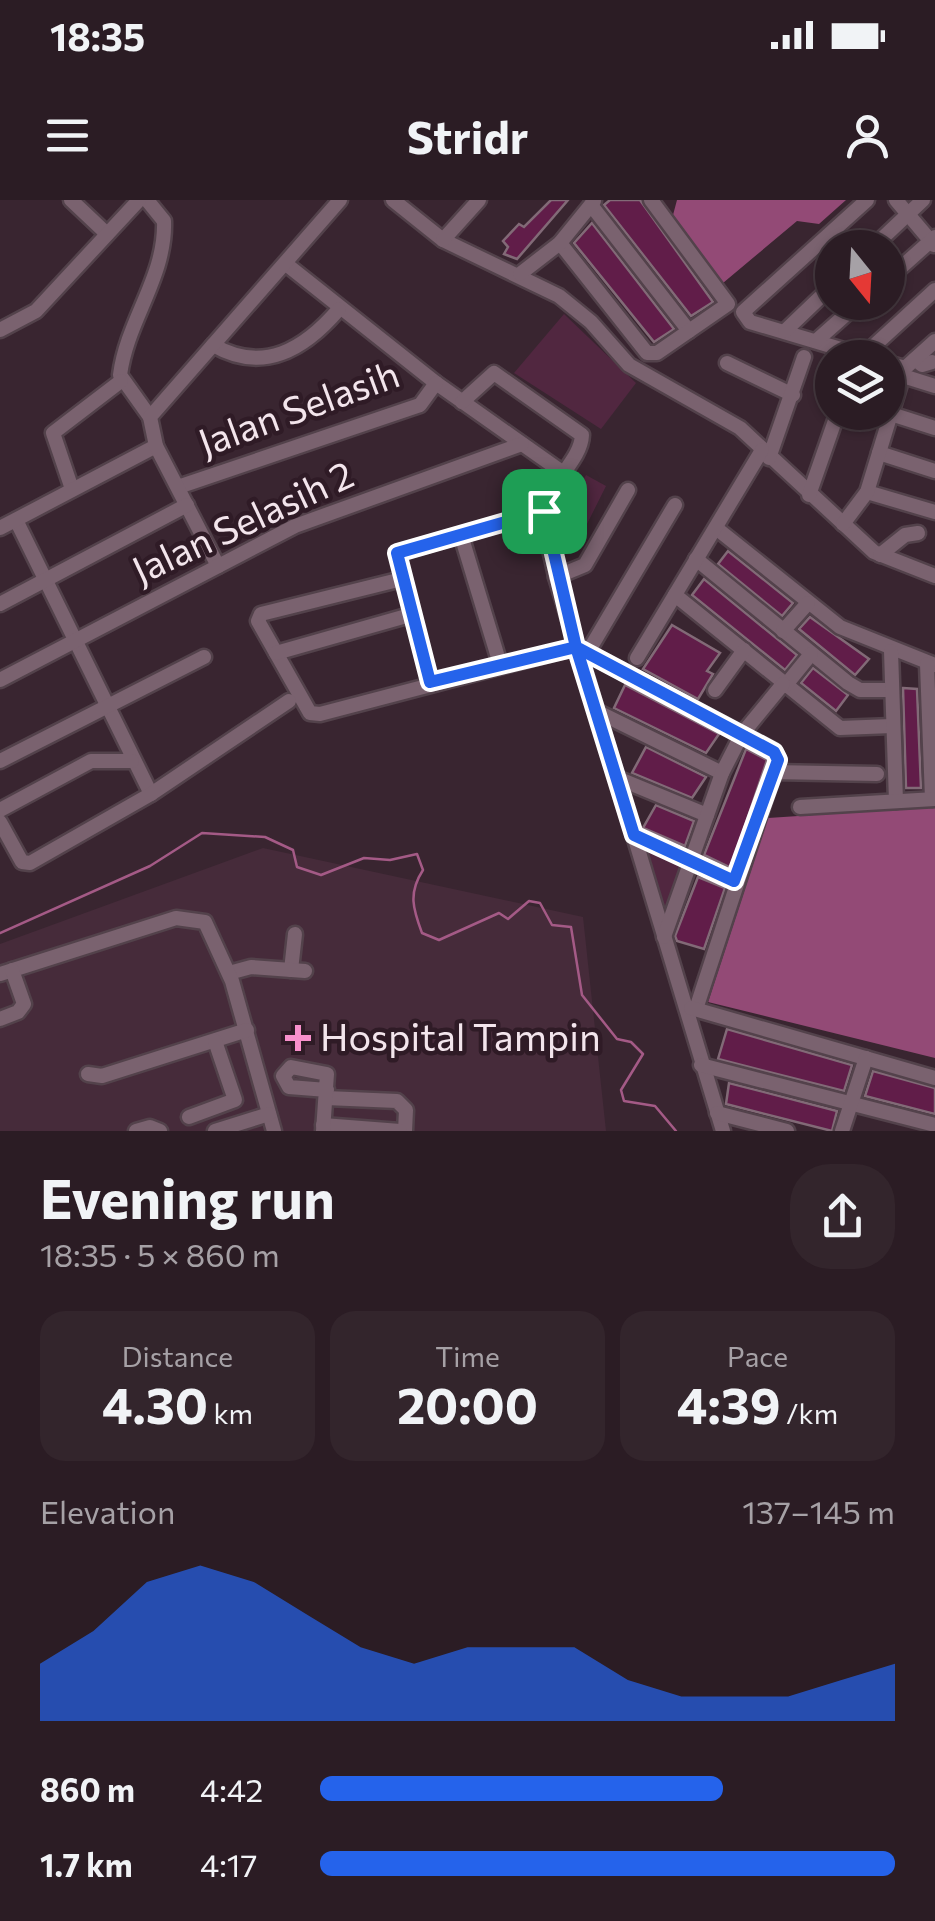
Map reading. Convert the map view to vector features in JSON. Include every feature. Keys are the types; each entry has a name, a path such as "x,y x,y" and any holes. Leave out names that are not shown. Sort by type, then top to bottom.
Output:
{"street":[{"path":"70,200 108,234"},
{"path":"0,330 36,311 139,200"},
{"path":"147,200 164,222 161,267 141,302 121,366 121,381 150,418 156,446 218,566"},
{"path":"150,418 340,200"},
{"path":"393,200 443,240 520,274 591,322 628,365 658,385 721,414 880,554 935,576"},
{"path":"443,240 479,200"},
{"path":"560,243 647,353 657,354 728,304 650,200"},
{"path":"815,341 750,322 742,312 867,200"},
{"path":"896,200 934,242 905,265"},
{"path":"891,230 923,200"},
{"path":"520,274 560,243 594,202 689,332"},
{"path":"286,264 436,383 562,472"},
{"path":"880,340 935,290"},
{"path":"785,331 815,302"},
{"path":"213,345 238,359 254,360 315,336 338,309"},
{"path":"817,340 840,320"},
{"path":"905,374 934,342"},
{"path":"637,658 696,559 766,454 793,395 804,357"},
{"path":"907,368 932,362"},
{"path":"727,363 793,395"},
{"path":"907,368 935,386"},
{"path":"462,402 488,374 499,376 582,435 580,446 562,472 544,511 556,578 582,650 722,1131"},
{"path":"72,488 53,433 121,381"},
{"name":"Jalan Selasih","path":"178,487 420,405 436,383"},
{"path":"905,418 935,428"},
{"path":"810,496 832,430"},
{"path":"843,524 867,492 886,430"},
{"name":"Jalan Selasih 2","path":"0,680 295,526 522,444"},
{"path":"0,528 156,446"},
{"path":"879,453 935,470"},
{"path":"556,578 584,565 628,490"},
{"path":"867,492 935,512"},
{"path":"582,650 674,504"},
{"path":"0,604 188,505"},
{"path":"430,682 397,553 544,511"},
{"path":"16,520 42,582 76,642 132,762 152,794"},
{"path":"716,528 840,628 891,652 931,665 934,799 800,807"},
{"path":"880,554 905,534 918,532"},
{"path":"461,535 500,664"},
{"path":"696,559 860,690 892,690"},
{"path":"402,579 261,614 258,621 310,713 320,714 500,664 582,650 774,752 778,760 689,1007"},
{"path":"675,595 840,728 892,726"},
{"path":"783,630 808,603"},
{"path":"276,653 410,615"},
{"path":"715,690 744,650"},
{"path":"891,652 896,801"},
{"path":"664,938 722,773 742,734 812,654"},
{"path":"0,761 204,657"},
{"path":"0,822 25,864 152,794 289,700"},
{"path":"598,712 722,773"},
{"path":"0,810 91,760 132,762"},
{"path":"773,772 877,774"},
{"path":"617,778 707,815"},
{"path":"634,835 692,858 734,881"},
{"path":"0,1019 18,1012 24,1004 6,972 189,916 205,922 230,974 274,1131"},
{"path":"230,974 251,967 298,971 295,934"},
{"path":"689,1007 935,1078"},
{"path":"88,1074 102,1076 247,1030"},
{"path":"189,1117 235,1100 215,1040"},
{"path":"842,1131 866,1058"},
{"path":"701,1064 935,1125"},
{"path":"326,1094 397,1101 406,1110 403,1131 323,1128 326,1094"},
{"path":"717,1112 787,1131"},
{"path":"215,1131 269,1114"},
{"path":"136,1131 150,1127 160,1131"}],"shaded area":[{"path":"677,200 846,200 819,224 797,221 723,283 673,215"},
{"path":"564,314 636,383 601,429 514,373"},
{"path":"586,475 606,486 587,524 565,515"},
{"path":"935,807 935,1058 708,1002 768,818"},
{"path":"653,847 680,859 682,868 666,912 646,851"},
{"name":"Hospital Tampin","path":"263,848 583,917 606,1131 0,1131 0,944"}],"building":[{"path":"551,200 568,200 517,259 504,254 508,247 503,241"},
{"path":"610,200 640,200 713,302 691,316 604,205"},
{"path":"592,223 674,329 654,342 574,243"},
{"path":"728,551 793,603 782,616 718,564"},
{"path":"704,579 797,655 785,670 692,595"},
{"path":"810,617 869,659 855,675 799,629"},
{"path":"672,625 720,653 707,671 713,674 698,699 643,669"},
{"path":"813,668 848,695 836,711 801,683"},
{"path":"625,685 719,734 706,753 614,708"},
{"path":"903,688 917,689 921,788 906,788"},
{"path":"646,747 706,777 692,798 632,773"},
{"path":"746,749 767,760 731,868 704,855"},
{"path":"656,805 694,821 685,846 643,828"},
{"path":"698,877 725,888 704,949 677,941 675,936"},
{"path":"727,1029 852,1065 844,1091 718,1059"},
{"path":"873,1071 935,1088 935,1114 865,1096"},
{"path":"729,1083 837,1111 832,1131 726,1104"}],"waterway":[{"path":"0,933 150,866 202,833 265,837 293,850 297,867 321,875 364,858 390,860 417,854 423,870 413,901 422,933 439,940 499,913 508,919 529,901 540,903 552,925 571,927 582,995 617,1039 631,1042 643,1054 621,1090 624,1101 655,1106 676,1131"}],"place":[{"name":"Hospital Tampin","path":"298,1038"}],"route":[{"path":"544,511 397,553 430,682 576,647 634,835 692,858 734,881 778,760 774,752 576,647 556,578 544,511"}]}
